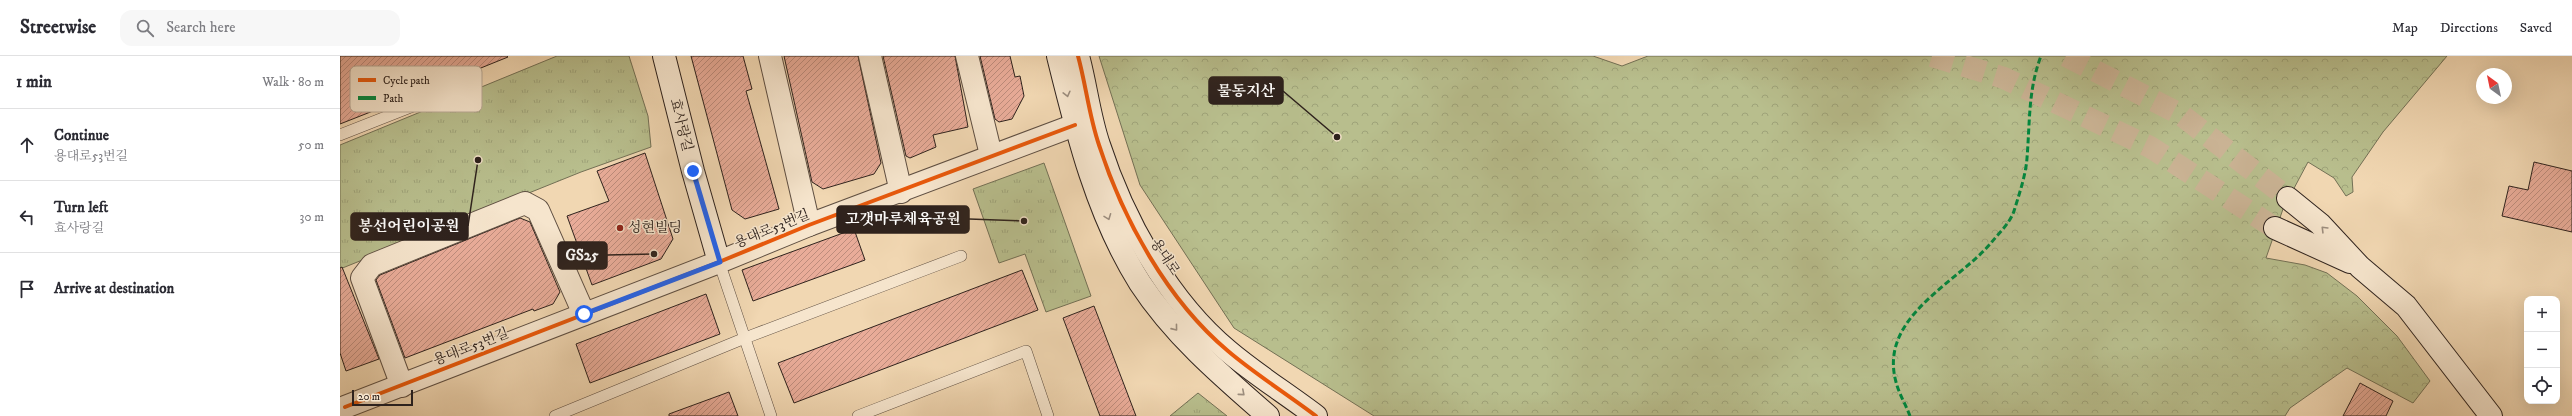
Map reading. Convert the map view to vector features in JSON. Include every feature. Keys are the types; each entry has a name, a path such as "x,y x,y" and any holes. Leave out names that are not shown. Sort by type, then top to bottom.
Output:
{"street":[{"name":"효사랑길","path":"664,56 693,171 720,262"},
{"name":"용대로53번길","path":"770,56 809,225"},
{"path":"870,56 901,192"},
{"path":"967,56 991,155"},
{"path":"1058,56 1075,125 1114,232 1140,283 1176,330 1215,371 1268,416"},
{"name":"용대로","path":"1078,56 1098,144 1125,215 1157,268 1192,314 1227,351 1316,416"},
{"name":"용대로53번길","path":"344,406 402,386 720,262 809,225 901,192 991,155 1075,125"},
{"path":"2288,198 2320,224 2360,267 2406,306 2491,416"},
{"path":"402,386 362,278 372,264 525,203 538,210 584,314"},
{"path":"2275,228 2360,267"}],"lane":[{"path":"340,135 396,112"},
{"path":"555,416 745,338 961,256"},
{"path":"720,262 771,416"},
{"path":"858,416 1026,351 1048,416"}],"green space":[{"path":"557,56 629,56 648,116 651,147 581,172 340,269 340,145 420,112 482,112 482,87"},
{"path":"1099,56 1593,56 1622,66 1648,56 2447,56 2383,132 2352,177 2353,192 2346,196 2334,178 2308,162 2283,209 2266,258 2305,265 2327,273 2357,296 2397,336 2430,381 2413,403 2347,368 2290,408 2285,416 1374,416 1234,328 1140,185"},
{"path":"1044,163 1091,296 1046,312 1025,254 999,263 973,189"},
{"path":"1198,393 1227,416 1170,416"}],"building":[{"path":"340,56 508,57 482,68 482,66 350,66 350,112 370,112 340,124"},
{"path":"691,56 743,56 752,89 746,91 779,209 745,219 732,210"},
{"path":"784,56 858,56 881,163 874,174 823,189 812,182"},
{"path":"883,56 955,56 968,127 933,135 936,147 910,158 906,156"},
{"path":"980,56 1010,56 1015,77 1020,76 1024,96 1012,119 999,122 995,119"},
{"name":"성현빌딩","path":"645,153 673,239 661,259 592,285 567,216 609,201 597,171"},
{"path":"2534,162 2572,171 2572,232 2502,216 2509,186 2528,190"},
{"path":"520,218 530,222 560,292 553,304 534,311 533,309 405,358 376,280 380,275"},
{"path":"854,229 865,260 753,301 742,270"},
{"path":"342,267 379,359 346,371 340,353 340,268"},
{"path":"1022,270 1038,310 794,403 778,363"},
{"path":"706,294 720,334 590,383 576,344"},
{"path":"1094,306 1136,416 1100,416 1063,318"},
{"path":"2360,383 2393,401 2386,416 2343,416"},
{"path":"729,392 738,416 669,416 669,414"}],"tunnel":[{"path":"1932,56 2004,78 2150,147 2275,228"},
{"path":"2066,56 2180,114 2288,198"}],"marked path":[{"path":"1910,416 1896,382 1894,359 1898,338 1909,320 1924,303 1976,258 2001,232 2012,215 2025,171 2032,94 2041,56"}],"cycle path":[{"path":"1078,56 1090,112 1099,145 1109,173 1134,229 1167,283 1185,308 1206,331 1228,351 1316,416"},
{"path":"345,407 719,262 809,225 1075,125"}],"place":[{"name":"물동지산","path":"1337,137"},
{"name":"봉선어린이공원","path":"478,160"},
{"name":"고갯마루체육공원","path":"1024,221"},
{"name":"성현빌딩","path":"620,228"},
{"name":"GS25","path":"654,254"}],"route":[{"path":"584,314 720,262 693,171"}]}
